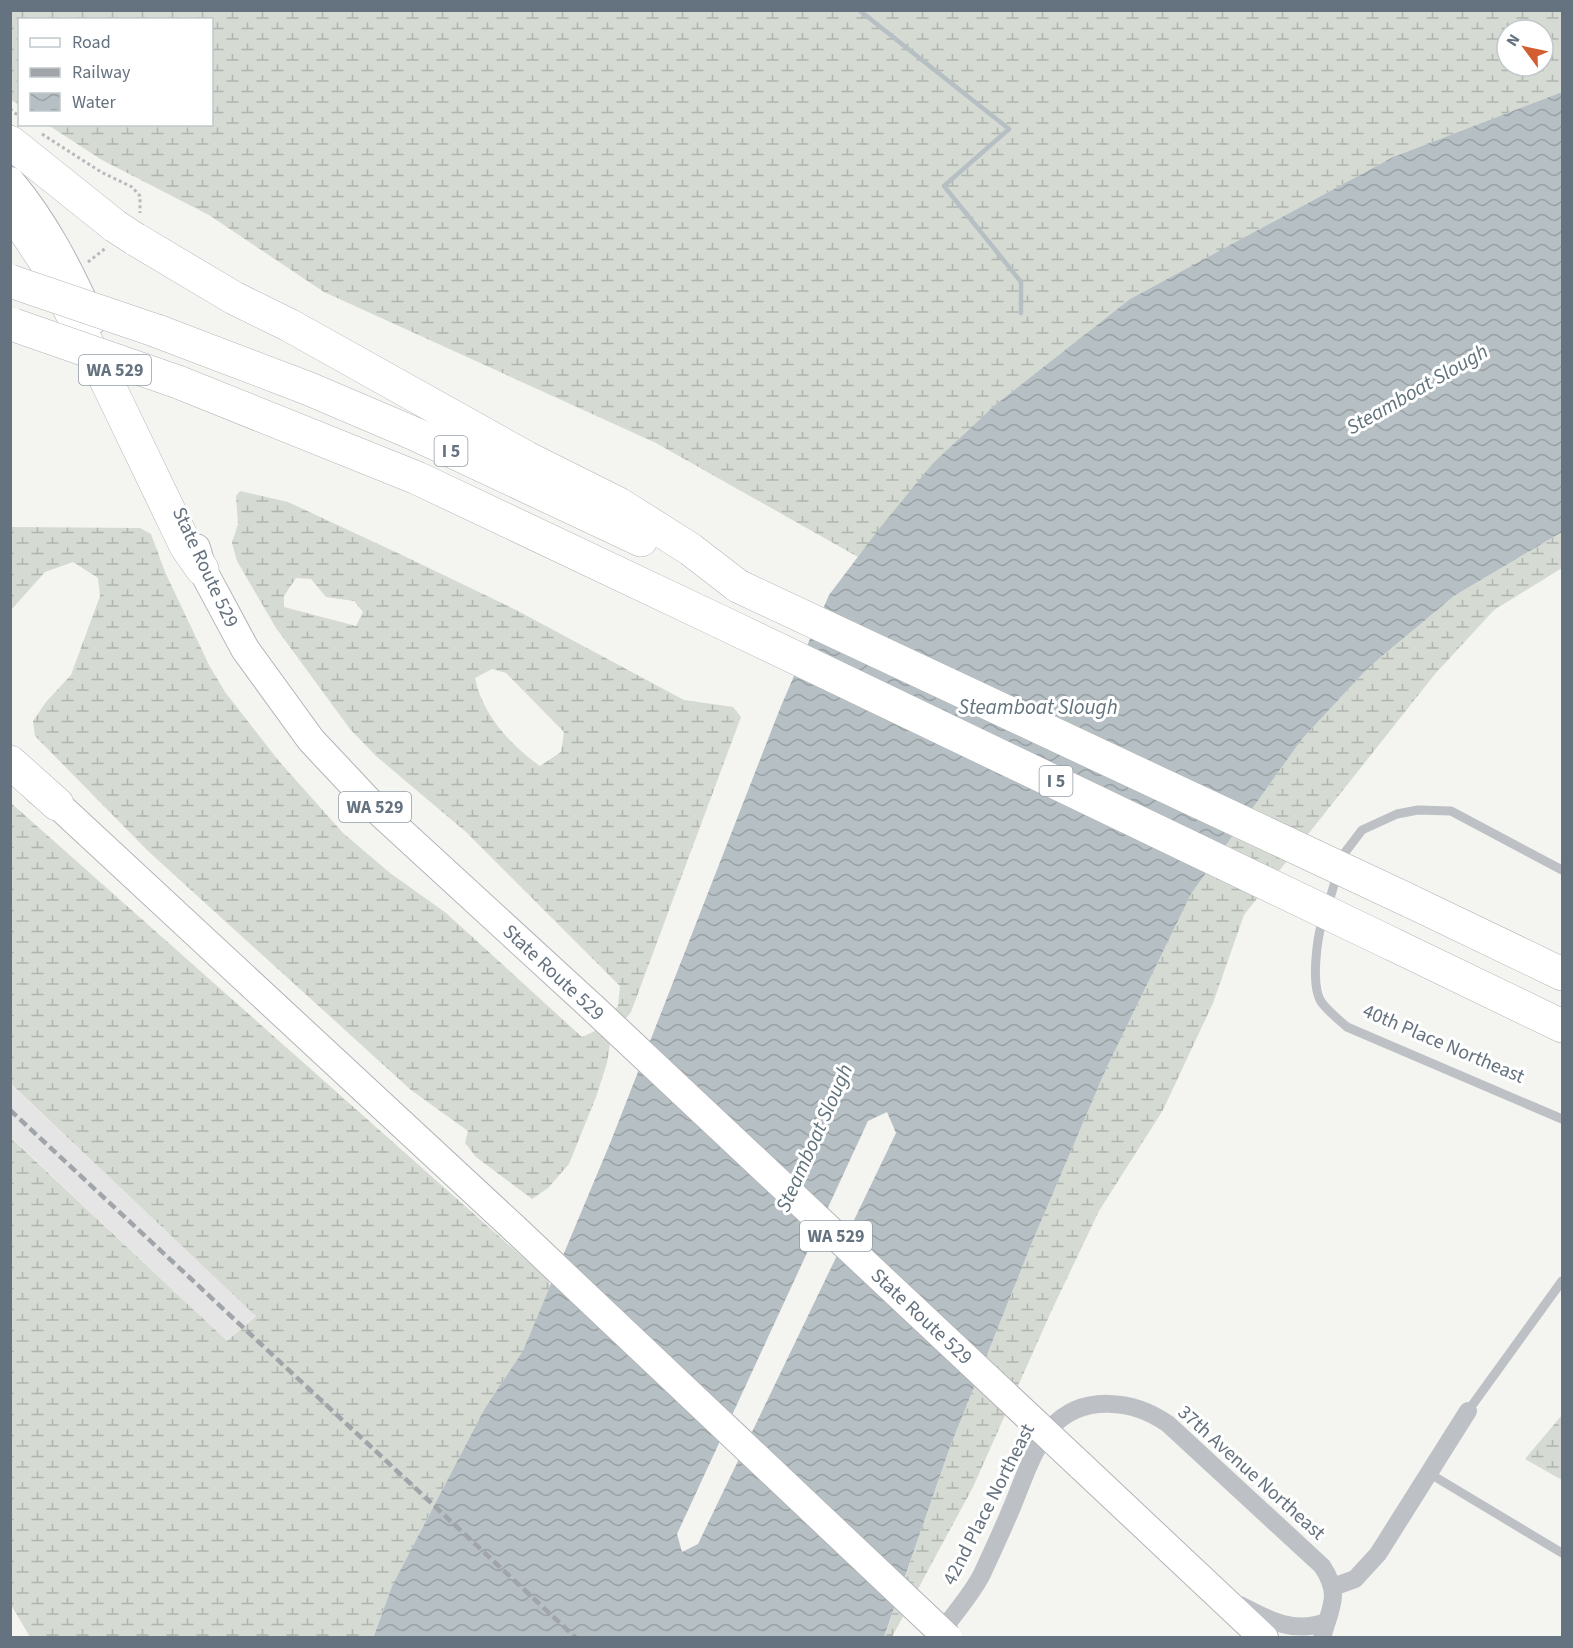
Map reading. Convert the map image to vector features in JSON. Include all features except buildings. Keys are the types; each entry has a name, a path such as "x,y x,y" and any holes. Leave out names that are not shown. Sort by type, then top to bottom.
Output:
{"highway":[{"path":"10,142 125,232 234,298 289,325 527,458 619,504 690,549 738,586"},
{"path":"10,208 45,261 186,546 202,569"},
{"name":"I 5","path":"10,280 157,331 306,388 415,434 1563,974"},
{"name":"I 5","path":"12,324 178,382 417,478 1563,1026"},
{"path":"10,762 57,804"}],"main road":[{"name":"State Route 529","path":"10,181 35,211 63,256 195,542 202,569 245,649 311,740 374,806 1264,1638"},
{"path":"10,771 57,804 514,1228 948,1638"}],"street":[{"name":"37th Avenue Northeast","path":"1092,1405 1119,1403 1137,1407 1151,1412 1168,1424 1322,1566 1333,1587"},
{"name":"42nd Place Northeast","path":"937,1638 980,1577 1031,1461 1051,1428 1066,1416 1092,1405"},
{"path":"1217,1593 1280,1625 1324,1630 1334,1598 1333,1587 1355,1579 1378,1554 1427,1472 1468,1411"}],"lane":[{"name":"40th Place Northeast","path":"1563,870 1451,811 1418,810 1397,814 1362,830 1343,855 1318,935 1315,967 1321,1002 1347,1027 1563,1119"},
{"path":"1468,1411 1563,1281"},
{"path":"1427,1472 1563,1553"}],"shaded area":[{"path":"10,1084 256,1315 227,1341 11,1137"}],"green space":[{"path":"10,11 1562,11 1562,92 1393,157 1130,299 995,405 933,463 858,557 656,443 324,292 209,215 102,160 50,126 213,126 213,18 18,18 18,104 11,100"},
{"path":"240,491 288,502 516,610 684,700 733,707 741,717 631,1012 611,1037 607,1063 596,1097 569,1164 548,1188 532,1199 476,1157 465,1143 468,1131 411,1090 148,851 35,736 33,721 46,702 71,675 100,596 98,578 73,562 45,572 11,610 11,527 140,528 151,534 165,572 209,665 225,692 278,760 343,833 390,873 446,913 582,1037 597,1030 618,1006 620,986 466,832 376,756 350,729 276,628 237,561 232,543 238,524 236,496","holes":["296,578 311,579 326,597 354,601 363,612 356,626 284,607 284,596","492,669 506,673 564,732 561,752 540,766 519,749 499,728 484,704 475,678"]},
{"path":"1562,532 1562,568 1494,610 1435,674 1244,915 1213,1003 1163,1110 1099,1211 973,1487 892,1637 884,1638 950,1447 1033,1240 1106,1069 1191,894 1302,739 1368,668 1454,596"},
{"path":"11,803 546,1278 551,1286 523,1352 485,1408 392,1586 373,1637 30,1637 10,1603 10,1137 227,1341 256,1316 11,1084"},
{"path":"1562,1415 1562,1480 1525,1459"}],"water":[{"name":"Steamboat Slough","path":"1562,92 1562,532 1454,596 1368,668 1302,739 1191,894 1106,1069 1033,1240 950,1447 884,1637 373,1638 392,1586 485,1408 523,1351 611,1141 781,706 829,595 879,529 933,463 995,405 1130,299 1393,157"}],"pier":[{"path":"887,1112 896,1133 698,1544 682,1552 677,1534 868,1121"}],"waterway":[{"path":"859,10 1009,129 944,186 1021,282 1021,313"}],"railway":[{"path":"10,1110 576,1638"}]}
